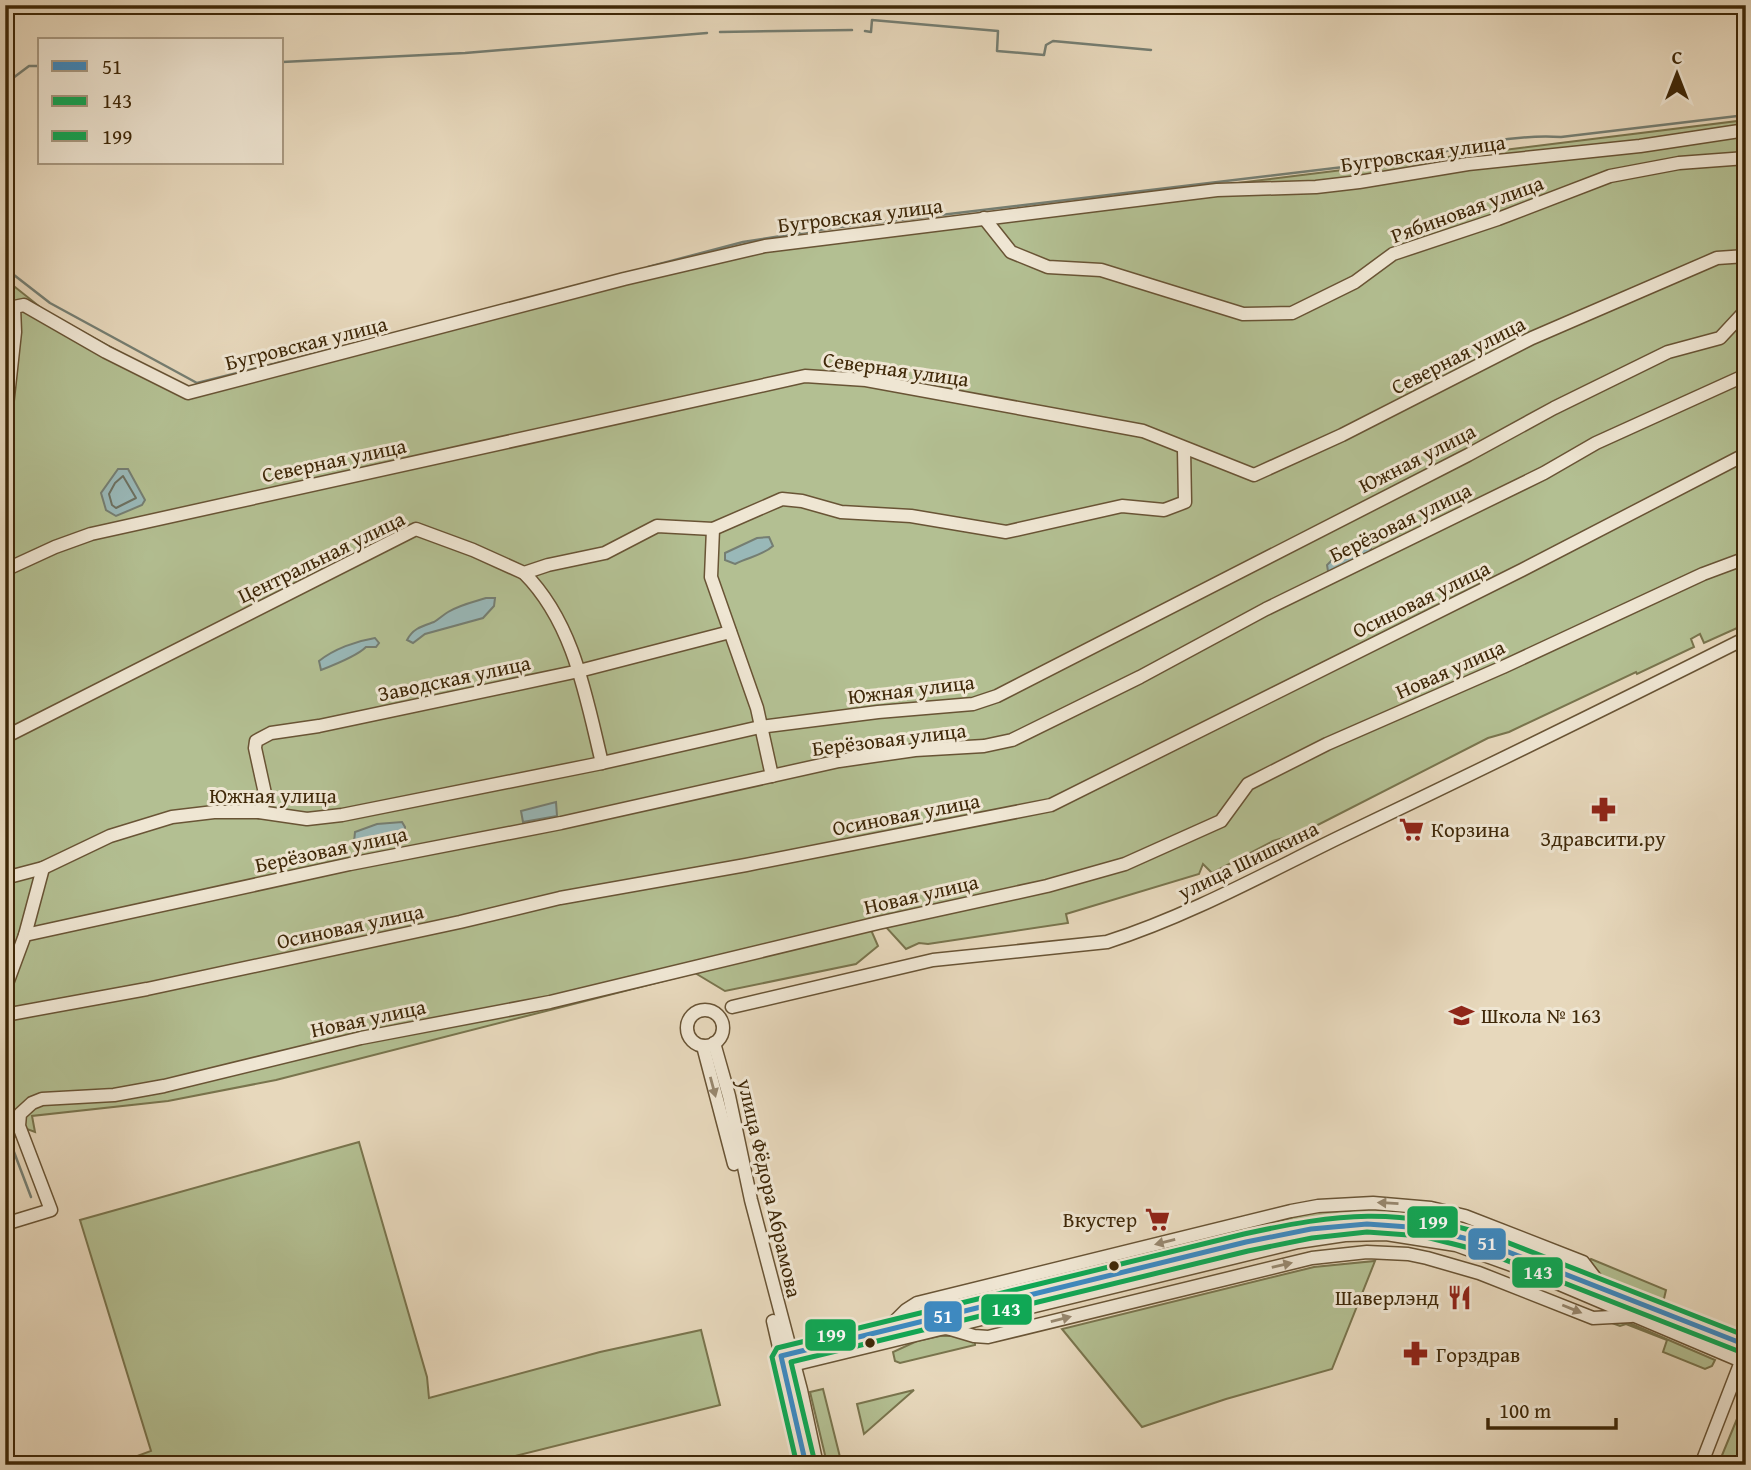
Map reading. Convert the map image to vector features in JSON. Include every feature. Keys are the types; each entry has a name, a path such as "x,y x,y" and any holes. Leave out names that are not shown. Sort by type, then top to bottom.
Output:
{"street":[{"name":"Бугровская улица","path":"5,424 15,332 14,307 24,306 106,352 188,393 624,279 765,246 1217,190 1316,187 1359,182 1468,164 1640,146 1746,130"},
{"name":"Рябиновая улица","path":"984,218 1011,252 1048,267 1101,270 1243,314 1292,313 1355,282 1394,254 1498,219 1610,176 1679,163 1746,158"},
{"name":"Северная улица","path":"5,570 91,534 804,376 866,380 1143,431 1254,474 1342,435 1532,338 1717,258 1746,256"},
{"name":"Южная улица","path":"5,878 43,868 110,836 172,817 214,812 259,812 307,819 342,815 602,764 761,727 878,712 973,704 997,696 1468,455 1553,408 1668,352 1720,338 1746,310"},
{"name":"Берёзовая улица","path":"24,935 350,864 561,823 839,761 915,750 984,746 1012,740 1140,677 1266,609 1544,473 1596,443 1746,375"},
{"path":"602,764 579,671 557,618 538,587 524,573 604,553 657,526 713,529 782,499 802,500 841,512 911,516 1006,531 1122,506 1164,510 1185,502 1184,449"},
{"name":"Осиновая улица","path":"5,1015 147,989 560,898 746,866 1051,806 1510,576 1746,454"},
{"name":"Центральная улица","path":"5,737 416,529 524,573"},
{"path":"713,529 711,578 750,685 772,776"},
{"name":"Новая улица","path":"5,1224 51,1210 19,1126 20,1114 32,1103 42,1099 114,1095 164,1086 361,1038 550,1002 878,923 1047,886 1125,864 1221,821 1248,784 1327,744 1503,667 1703,574 1746,558"},
{"name":"Заводская улица","path":"259,812 265,798 256,741 271,733 332,723 579,671 730,632"},
{"name":"улица Шишкина","path":"733,1007 933,960 1107,942 1133,934 1430,794 1746,638"},
{"path":"5,989 43,868"},
{"name":"улица Фёдора Абрамова","path":"709,1044 729,1096 788,1361 815,1463"},
{"path":"884,1331 906,1310 918,1303 1292,1211 1342,1204 1402,1204 1465,1216 1583,1262 1604,1290"},
{"path":"788,1361 884,1331 1246,1242 1320,1226 1365,1222 1411,1225 1459,1234 1488,1244 1746,1345 1745,1361 1701,1465"},
{"path":"788,1361 947,1328 1298,1242 1364,1234 1410,1236 1455,1245 1531,1272 1745,1361"},
{"path":"947,1328 988,1337 1312,1258 1367,1252 1408,1254 1453,1264 1593,1318 1632,1316"}],"green space":[{"path":"1746,120 1746,624 1704,643 1700,634 1691,639 1694,647 1509,732 1488,738 1304,832 1273,841 1212,873 1203,864 1199,874 1066,914 1068,923 928,944 919,943 906,949 886,927 871,930 878,946 856,964 725,991 695,973 276,1080 168,1101 32,1116 35,1132 16,1125 17,1136 8,1140 5,1132 5,279 45,311 188,390 746,244"},
{"path":"359,1142 427,1377 429,1398 600,1352 701,1330 720,1405 479,1465 113,1465 151,1451 80,1220"},
{"path":"1386,1207 1462,1219 1578,1264 1588,1276 1587,1278 1475,1233 1404,1218 1371,1217 1305,1223 1175,1253 1173,1245 1319,1211"},
{"path":"1591,1259 1666,1290 1663,1303 1613,1287"},
{"path":"1375,1261 1332,1369 1226,1399 1142,1427 1062,1329 1314,1267"},
{"path":"1098,1264 1099,1268 1075,1278 913,1318 910,1315 913,1309"},
{"path":"1627,1322 1715,1360 1712,1366 1705,1369 1663,1352 1667,1340 1626,1324 1620,1326 1612,1323"},
{"path":"953,1336 975,1342 975,1345 900,1363 895,1361 893,1352 917,1341"},
{"path":"823,1389 842,1465 830,1465 825,1455 810,1392"},
{"path":"914,1390 864,1434 857,1404"},
{"path":"1746,1397 1746,1465 1718,1465"}],"water":[{"path":"118,469 128,469 145,500 142,505 116,516 106,510 101,493"},
{"path":"769,537 773,546 764,552 735,564 725,560 725,553 757,538"},
{"path":"1369,543 1370,554 1332,573 1328,571 1327,565 1336,556"},
{"path":"486,598 495,598 494,606 483,618 425,634 413,643 407,640 415,630 452,610"},
{"path":"375,638 379,643 376,647 366,647 321,670 319,661 331,653 353,643"},
{"path":"556,802 557,816 523,822 521,811"},
{"path":"402,822 405,827 404,837 372,846 354,842 355,832 377,824"}],"waterway":[{"path":"865,31 871,32 872,20 998,31 997,51 1044,55 1046,45 1053,41 1151,50"},
{"path":"720,32 852,30"},
{"path":"284,62 465,53 707,33"},
{"path":"5,84 29,66 38,66"},
{"path":"648,267 743,242 832,228 1419,158 1507,139 1561,137 1746,115"},
{"path":"5,268 50,303 197,383 337,348"},
{"path":"5,1126 11,1142"},
{"path":"14,1152 31,1197"}],"transit line":[{"name":"199","path":"797,1465 772,1357 777,1348 1244,1234 1310,1221 1368,1216 1396,1217 1457,1227 1491,1236 1746,1336"},
{"name":"51","path":"806,1465 781,1356 1246,1242 1311,1229 1367,1224 1423,1228 1488,1244 1746,1345"},
{"name":"143","path":"815,1463 791,1362 1248,1251 1312,1238 1367,1232 1422,1236 1485,1252 1743,1353"}],"place":[{"name":"Здравсити.ру","path":"1603,809"},
{"name":"Корзина","path":"1411,829"},
{"name":"Школа № 163","path":"1461,1015"},
{"name":"Вкустер","path":"1157,1219"},
{"name":"Шаверлэнд","path":"1459,1297"},
{"name":"Горздрав","path":"1416,1354"}]}
